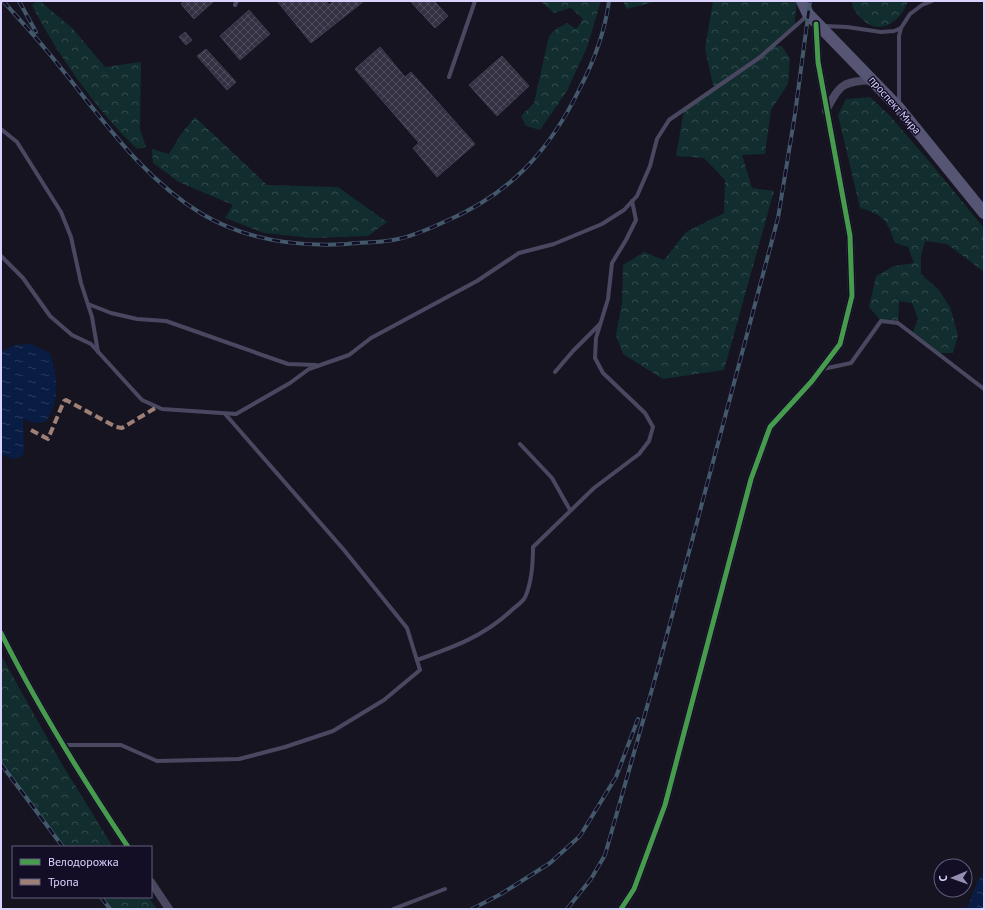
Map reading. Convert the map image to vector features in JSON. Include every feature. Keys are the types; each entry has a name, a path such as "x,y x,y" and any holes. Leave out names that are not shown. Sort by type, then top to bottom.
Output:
{"main road":[{"name":"проспект Мира","path":"802,1 808,14 816,24 899,108 984,213"}],"street":[{"path":"621,909 634,889 665,805 751,479 770,427 840,344 852,296 850,236 818,62 816,24"},
{"path":"826,111 836,90 852,82 873,80"},
{"path":"1,633 82,779 127,846"},
{"path":"152,884 169,909"}],"lane":[{"path":"449,77 475,1"},
{"path":"899,108 899,36 901,28 910,14 922,5 932,1"},
{"path":"1,256 23,278 50,316 72,335 90,344 142,400 162,409 236,414 290,383 309,368 349,355 371,338 477,281 519,253 554,244 602,224 624,210 637,196 650,166 656,140 669,120 759,58 808,14"},
{"path":"816,24 882,32 894,31 901,28"},
{"path":"1,129 17,142 61,212 71,236 81,283 92,317 98,352"},
{"path":"417,660 446,650 485,632 506,616 526,597 533,568 533,547 594,488 639,454 649,442 654,427 645,413 602,373 596,358 596,338 608,299 612,263 636,220 632,201"},
{"path":"88,304 118,315 137,319 166,321 288,364 319,365"},
{"path":"820,369 851,363 881,321 898,323 984,389"},
{"path":"555,372 572,351 600,324"},
{"path":"63,745 121,745 157,761 239,760 333,731 384,700 420,670 407,628 344,550 226,414"},
{"path":"520,444 552,478 570,510"},
{"path":"393,909 445,889"}],"green space":[{"path":"37,1 40,1 73,29 105,67 141,62 140,129 146,147 137,149 93,100 53,43 32,5"},
{"path":"540,1 601,1 587,47 567,91 540,130 526,126 521,116 534,103 549,36 556,29 567,23 576,29 583,19 571,8 554,13"},
{"path":"623,1 658,1 626,9"},
{"path":"713,1 797,1 794,28 773,46 782,46 790,59 788,84 771,110 765,154 742,155 752,188 774,191 724,370 663,379 623,354 616,335 622,303 623,265 644,252 664,260 686,232 724,213 725,180 704,158 676,156 684,109 714,89 705,49"},
{"path":"852,1 908,1 905,9 894,21 881,27 867,23 860,17 854,10"},
{"path":"870,97 890,116 984,228 984,272 947,244 925,241 921,256 921,274 939,290 950,307 958,335 953,353 938,353 912,334 918,319 912,303 899,301 898,323 881,321 869,307 876,276 894,266 914,263 908,247 895,243 890,229 884,220 874,213 860,208 838,115 846,99"},
{"path":"195,117 267,185 338,187 387,222 368,236 313,238 264,233 225,218 233,205 179,182 153,163 152,149 169,154 181,134"},
{"path":"1,655 60,761 112,846 62,846 1,764"},
{"path":"102,898 149,898 157,909 110,909"}],"water":[{"path":"31,344 50,353 56,379 54,406 45,422 35,423 23,419 24,452 22,456 13,459 1,454 1,352 14,345"},
{"path":"984,873 984,909 967,909 971,898 973,898 973,893 978,880"}],"building":[{"path":"185,1 214,1 194,19 181,4"},
{"path":"277,1 326,1 329,5 334,1 364,1 311,43"},
{"path":"410,1 434,1 448,16 435,28"},
{"path":"249,10 270,34 240,60 220,36"},
{"path":"185,32 192,40 186,45 179,37"},
{"path":"380,47 405,77 411,72 475,144 437,177 413,148 419,143 355,69"},
{"path":"206,49 236,82 227,90 197,56"},
{"path":"502,56 529,86 497,116 469,85"}],"railway":[{"path":"3,1 47,51 118,139 157,180 179,198 202,214 219,223 254,236 291,243 328,245 382,242 413,235 468,211 508,184 541,151 568,111 594,57 602,35 609,1"},
{"path":"19,1 36,32"},
{"path":"567,909 591,879 605,855 660,661 778,218 795,114 810,1"},
{"path":"472,909 501,894 550,863 580,836 616,777 638,719"},
{"path":"1,764 62,846"},
{"path":"102,898 110,909"}],"marked path":[{"path":"31,430 48,439 64,401 66,400 116,427 122,428 157,407"}],"cycle path":[{"path":"621,909 634,889 665,805 751,479 770,427 812,381 840,344 852,296 850,236 818,62 816,24"},
{"path":"1,633 15,661 61,742 127,846"}]}
